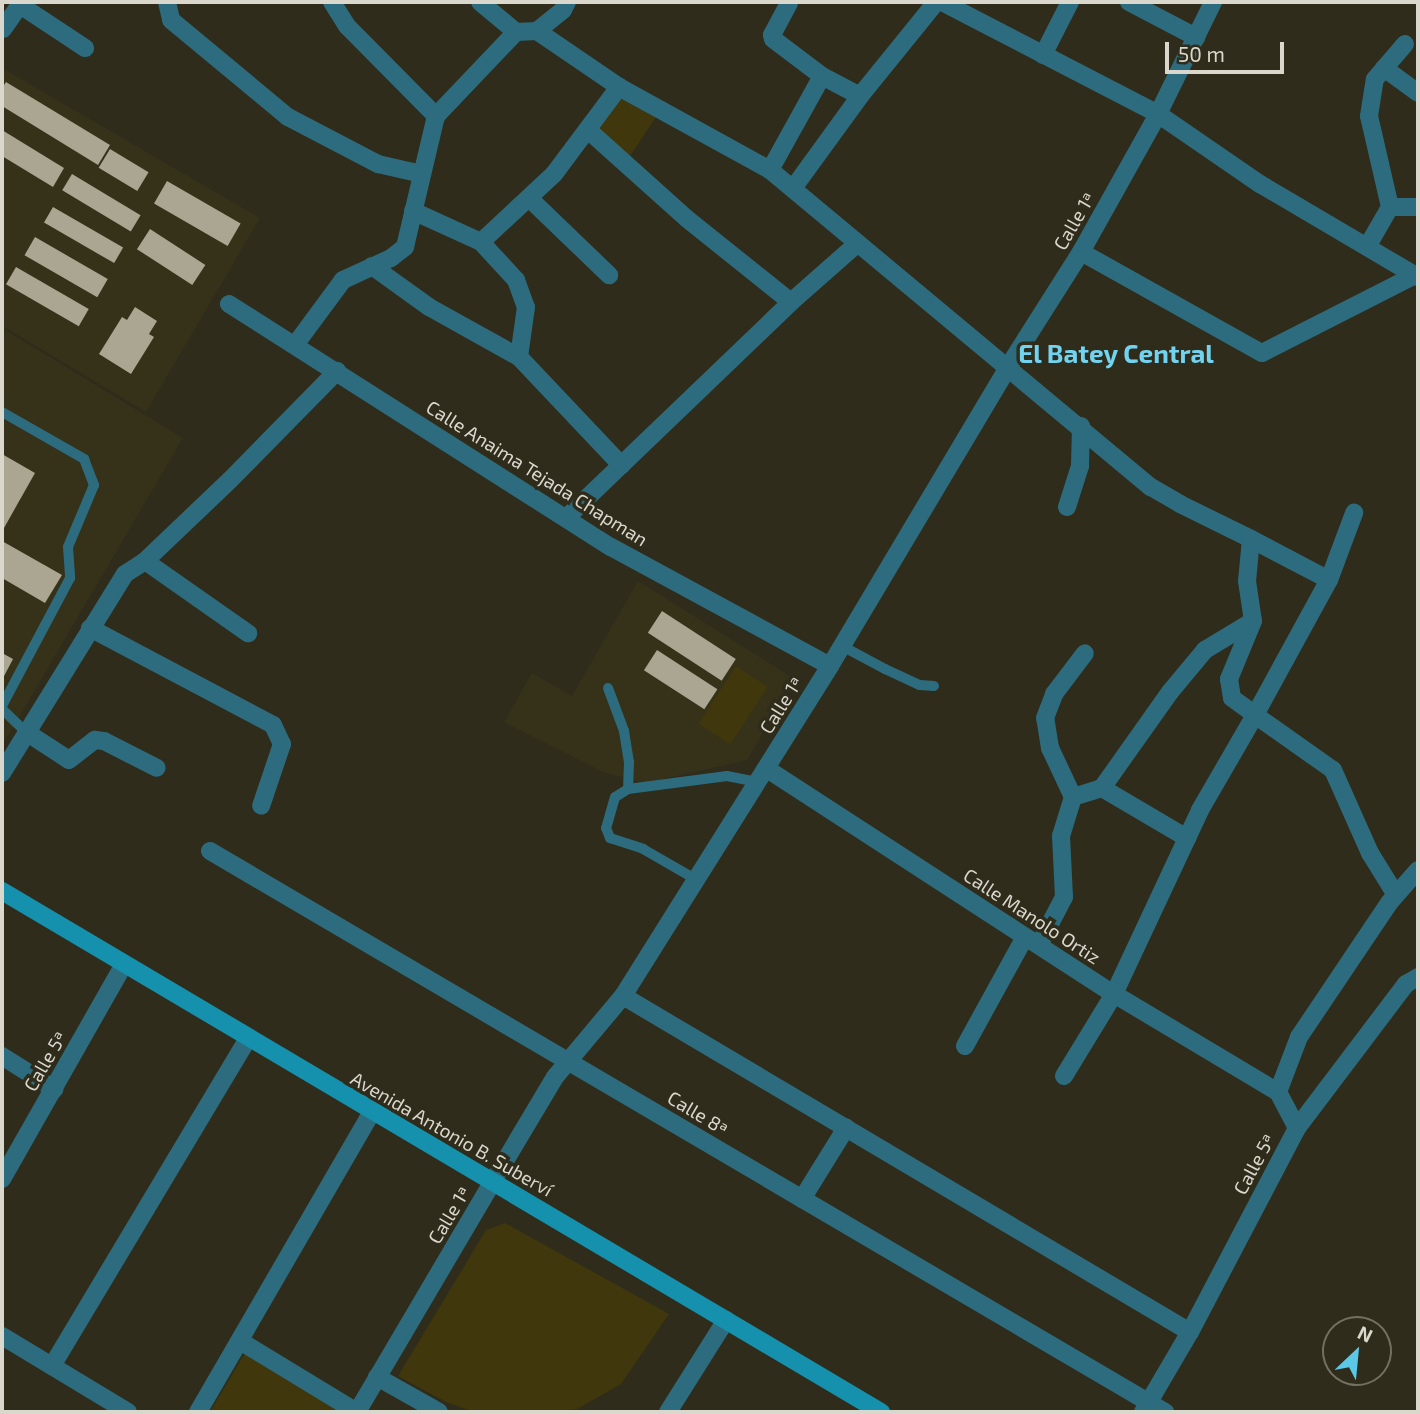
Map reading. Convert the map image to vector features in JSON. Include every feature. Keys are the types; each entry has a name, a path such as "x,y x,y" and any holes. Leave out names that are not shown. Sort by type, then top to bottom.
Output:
{"main road":[{"name":"Avenida Antonio B. Suberví","path":"2,891 371,1113 493,1181 881,1412"}],"street":[{"path":"167,2 171,20 288,117 378,164 422,174"},
{"path":"332,2 347,26 436,116"},
{"path":"480,2 516,33"},
{"path":"295,345 343,280 391,258 405,247 436,116 516,33 537,31 563,9 567,2"},
{"path":"789,2 772,35 773,40 822,76 860,96"},
{"path":"794,187 860,96 936,2"},
{"path":"942,2 1158,114 1260,184 1416,276"},
{"path":"1044,55 1070,2"},
{"path":"1129,2 1196,37"},
{"name":"Calle 1ª","path":"357,1412 555,1077 623,996 830,666 1008,368 1081,252 1158,114 1213,2"},
{"path":"3,29 21,3 85,48"},
{"path":"537,31 619,87 770,170 794,187 1151,487 1329,580"},
{"path":"1367,247 1390,208 1369,116 1375,79 1405,44"},
{"path":"1384,68 1418,93"},
{"path":"770,170 822,76"},
{"path":"481,242 554,174 619,87"},
{"path":"588,130 686,218 791,302"},
{"path":"530,199 608,275"},
{"path":"1390,208 1418,207"},
{"path":"413,211 481,242 516,280 526,307 519,357"},
{"path":"566,519 791,302 858,243"},
{"path":"1081,252 1262,353 1416,276"},
{"path":"372,266 429,307 519,357 621,465"},
{"name":"Calle Anaima Tejada Chapman","path":"229,304 337,370 611,547 830,666"},
{"path":"2,773 125,574 145,561 337,370"},
{"path":"1067,507 1080,466 1081,426"},
{"path":"1064,1076 1114,994 1187,838 1329,580 1354,513"},
{"path":"1251,538 1247,581 1253,621 1229,679 1232,698 1334,771 1370,853 1396,895"},
{"path":"145,561 248,633"},
{"path":"1073,797 1102,788 1170,692 1205,650 1253,621"},
{"path":"90,628 273,725 282,744 261,806"},
{"path":"965,1046 1032,941 1064,897 1061,836 1073,797 1050,748 1045,718 1054,694 1085,653"},
{"path":"26,732 69,760 95,740 104,741 157,768"},
{"name":"Calle Manolo Ortiz","path":"763,775 1114,994 1278,1092"},
{"path":"1102,788 1187,838"},
{"name":"Calle 8ª","path":"210,851 802,1199 1146,1407 1165,1412"},
{"path":"1278,1092 1299,1037 1396,895 1418,870"},
{"name":"Calle 5ª","path":"2,1179 124,964"},
{"path":"1297,1128 1406,984 1418,977"},
{"path":"623,996 1190,1332"},
{"path":"51,1366 248,1038"},
{"path":"2,1056 54,1089"},
{"name":"Calle 5ª","path":"1146,1407 1190,1332 1297,1128 1278,1092"},
{"path":"198,1412 371,1113"},
{"path":"802,1199 846,1128"},
{"path":"668,1412 726,1320"},
{"path":"2,1336 128,1412"},
{"path":"240,1341 357,1412"},
{"path":"377,1377 439,1412"}],"lane":[{"path":"2,412 84,459 93,485 68,547 70,578 2,707 26,732"},
{"path":"842,646 920,685 934,686"},
{"path":"608,688 624,731 628,789"},
{"path":"697,880 643,849 610,838 606,828 615,797 628,789 727,776 763,775"}],"shaded area":[{"path":"2,68 260,218 146,412 2,326"},
{"path":"620,92 658,114 628,159 594,129"},
{"path":"2,328 183,438 2,746"},
{"path":"638,581 795,679 747,760 645,783 603,772 504,722 532,673 572,696"},
{"path":"736,666 768,687 730,745 698,724"},
{"path":"505,1223 669,1314 621,1384 577,1409 555,1412 475,1412 446,1402 398,1376 486,1230"},
{"path":"245,1353 345,1412 210,1412"}],"building":[{"path":"6,82 110,145 98,165 2,106 2,88"},
{"path":"2,130 64,168 53,187 2,156"},
{"path":"110,149 149,172 137,191 99,168"},
{"path":"72,174 141,215 131,231 62,190"},
{"path":"167,181 241,224 228,246 154,204"},
{"path":"53,207 123,248 114,263 44,223"},
{"path":"150,229 205,265 192,285 137,249"},
{"path":"35,237 108,279 97,297 25,255"},
{"path":"16,267 89,309 79,326 6,284"},
{"path":"135,307 157,321 149,334 154,337 131,374 99,354 122,317 127,320"},
{"path":"2,454 35,473 4,528 2,527"},
{"path":"2,541 62,575 45,603 2,578"},
{"path":"662,611 736,659 722,681 648,633"},
{"path":"657,650 717,689 704,709 644,670"},
{"path":"2,653 13,659 2,680"}],"district":[{"name":"El Batey Central","path":"1116,353"}]}
